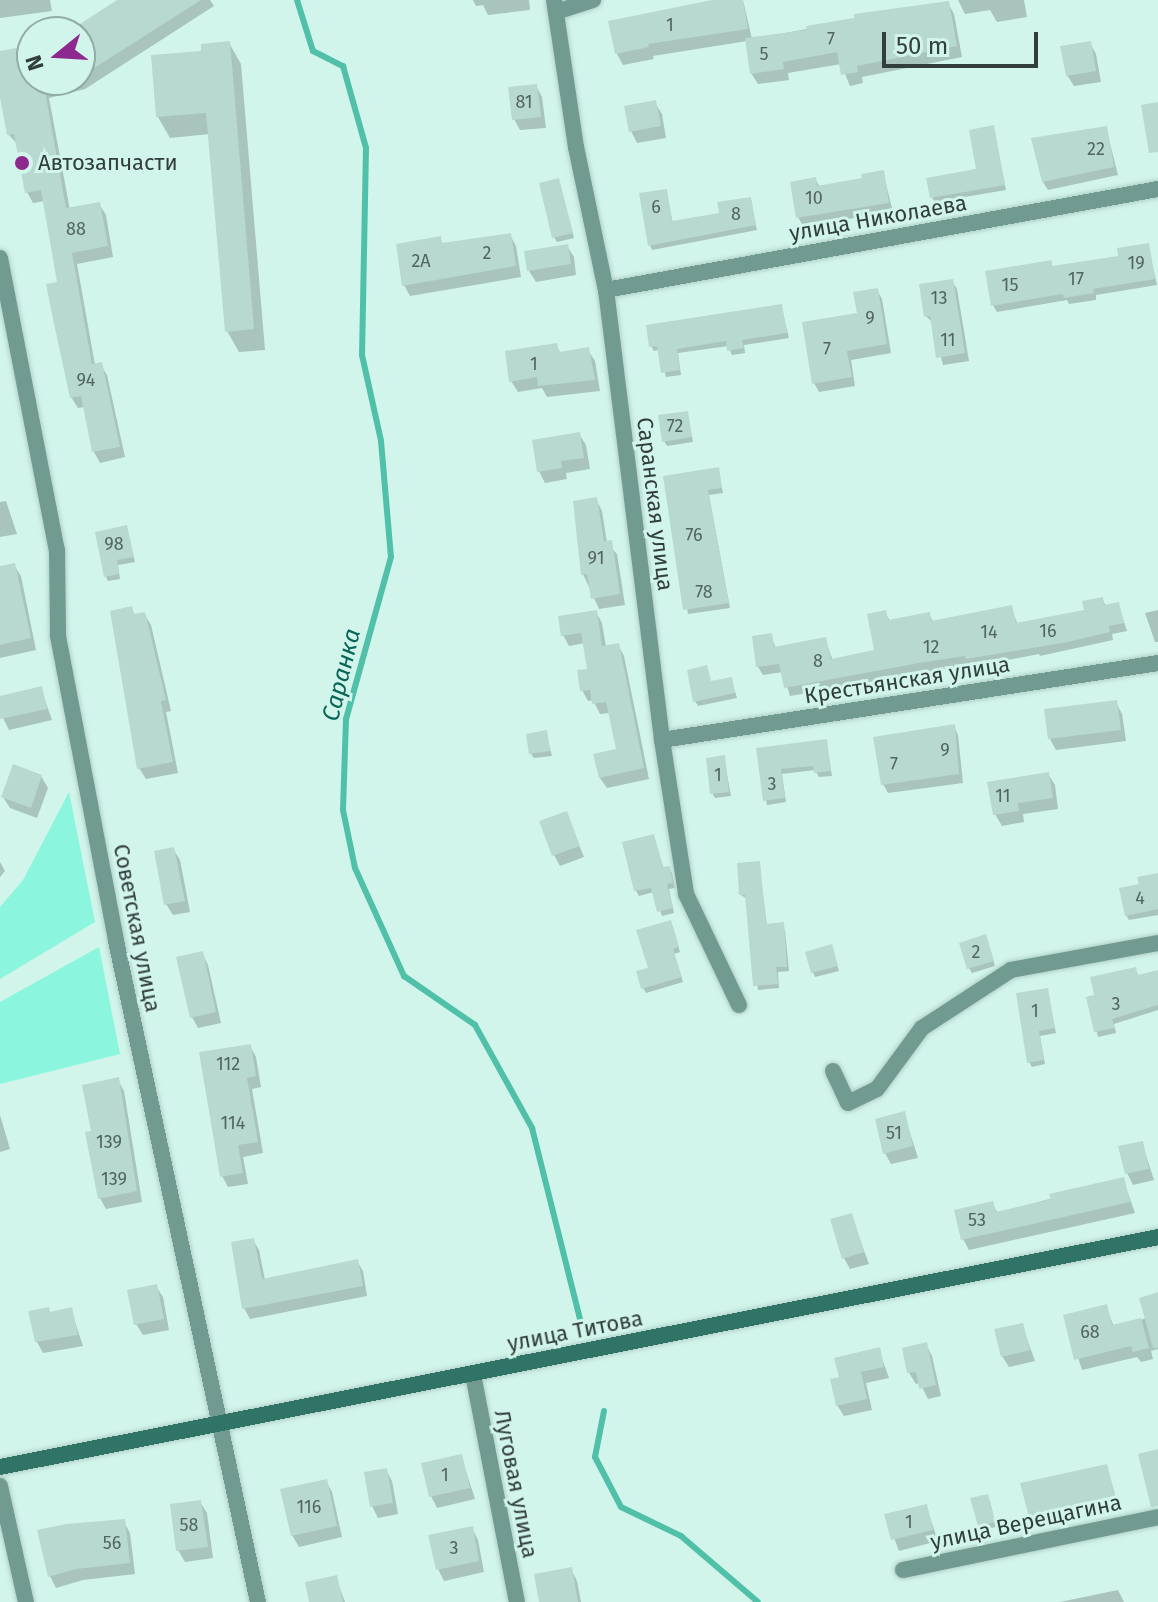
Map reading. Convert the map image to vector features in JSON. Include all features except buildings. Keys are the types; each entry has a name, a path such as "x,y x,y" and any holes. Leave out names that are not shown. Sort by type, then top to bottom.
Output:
{"main road":[{"name":"улица Титова","path":"0,1467 1158,1237"}],"street":[{"path":"555,6 593,0"},
{"name":"Саранская улица","path":"555,6 576,147 606,290 662,740 686,894 739,1005"},
{"name":"улица Николаева","path":"606,290 1158,189"},
{"name":"Советская улица","path":"0,258 57,550 58,636 116,941 258,1602"},
{"name":"Крестьянская улица","path":"662,740 1158,663"},
{"path":"833,1071 848,1103 877,1089 922,1028 1011,970 1158,943"},
{"name":"Луговая улица","path":"473,1374 517,1602"},
{"path":"0,1486 26,1602"},
{"name":"улица Верещагина","path":"903,1570 1158,1517"}],"green space":[{"path":"69,792 95,922 0,979 0,907 23,880"},
{"path":"99,947 120,1054 0,1084 0,1002"}],"waterway":[{"name":"Саранка","path":"297,0 313,51 343,66 366,148 362,355 381,441 391,557 346,719 343,810 355,868 404,976 475,1025 532,1128 580,1319"},
{"name":"Саранка","path":"604,1411 595,1457 621,1507 681,1536 758,1602"}],"place":[{"name":"Автозапчасти","path":"22,163"}]}
